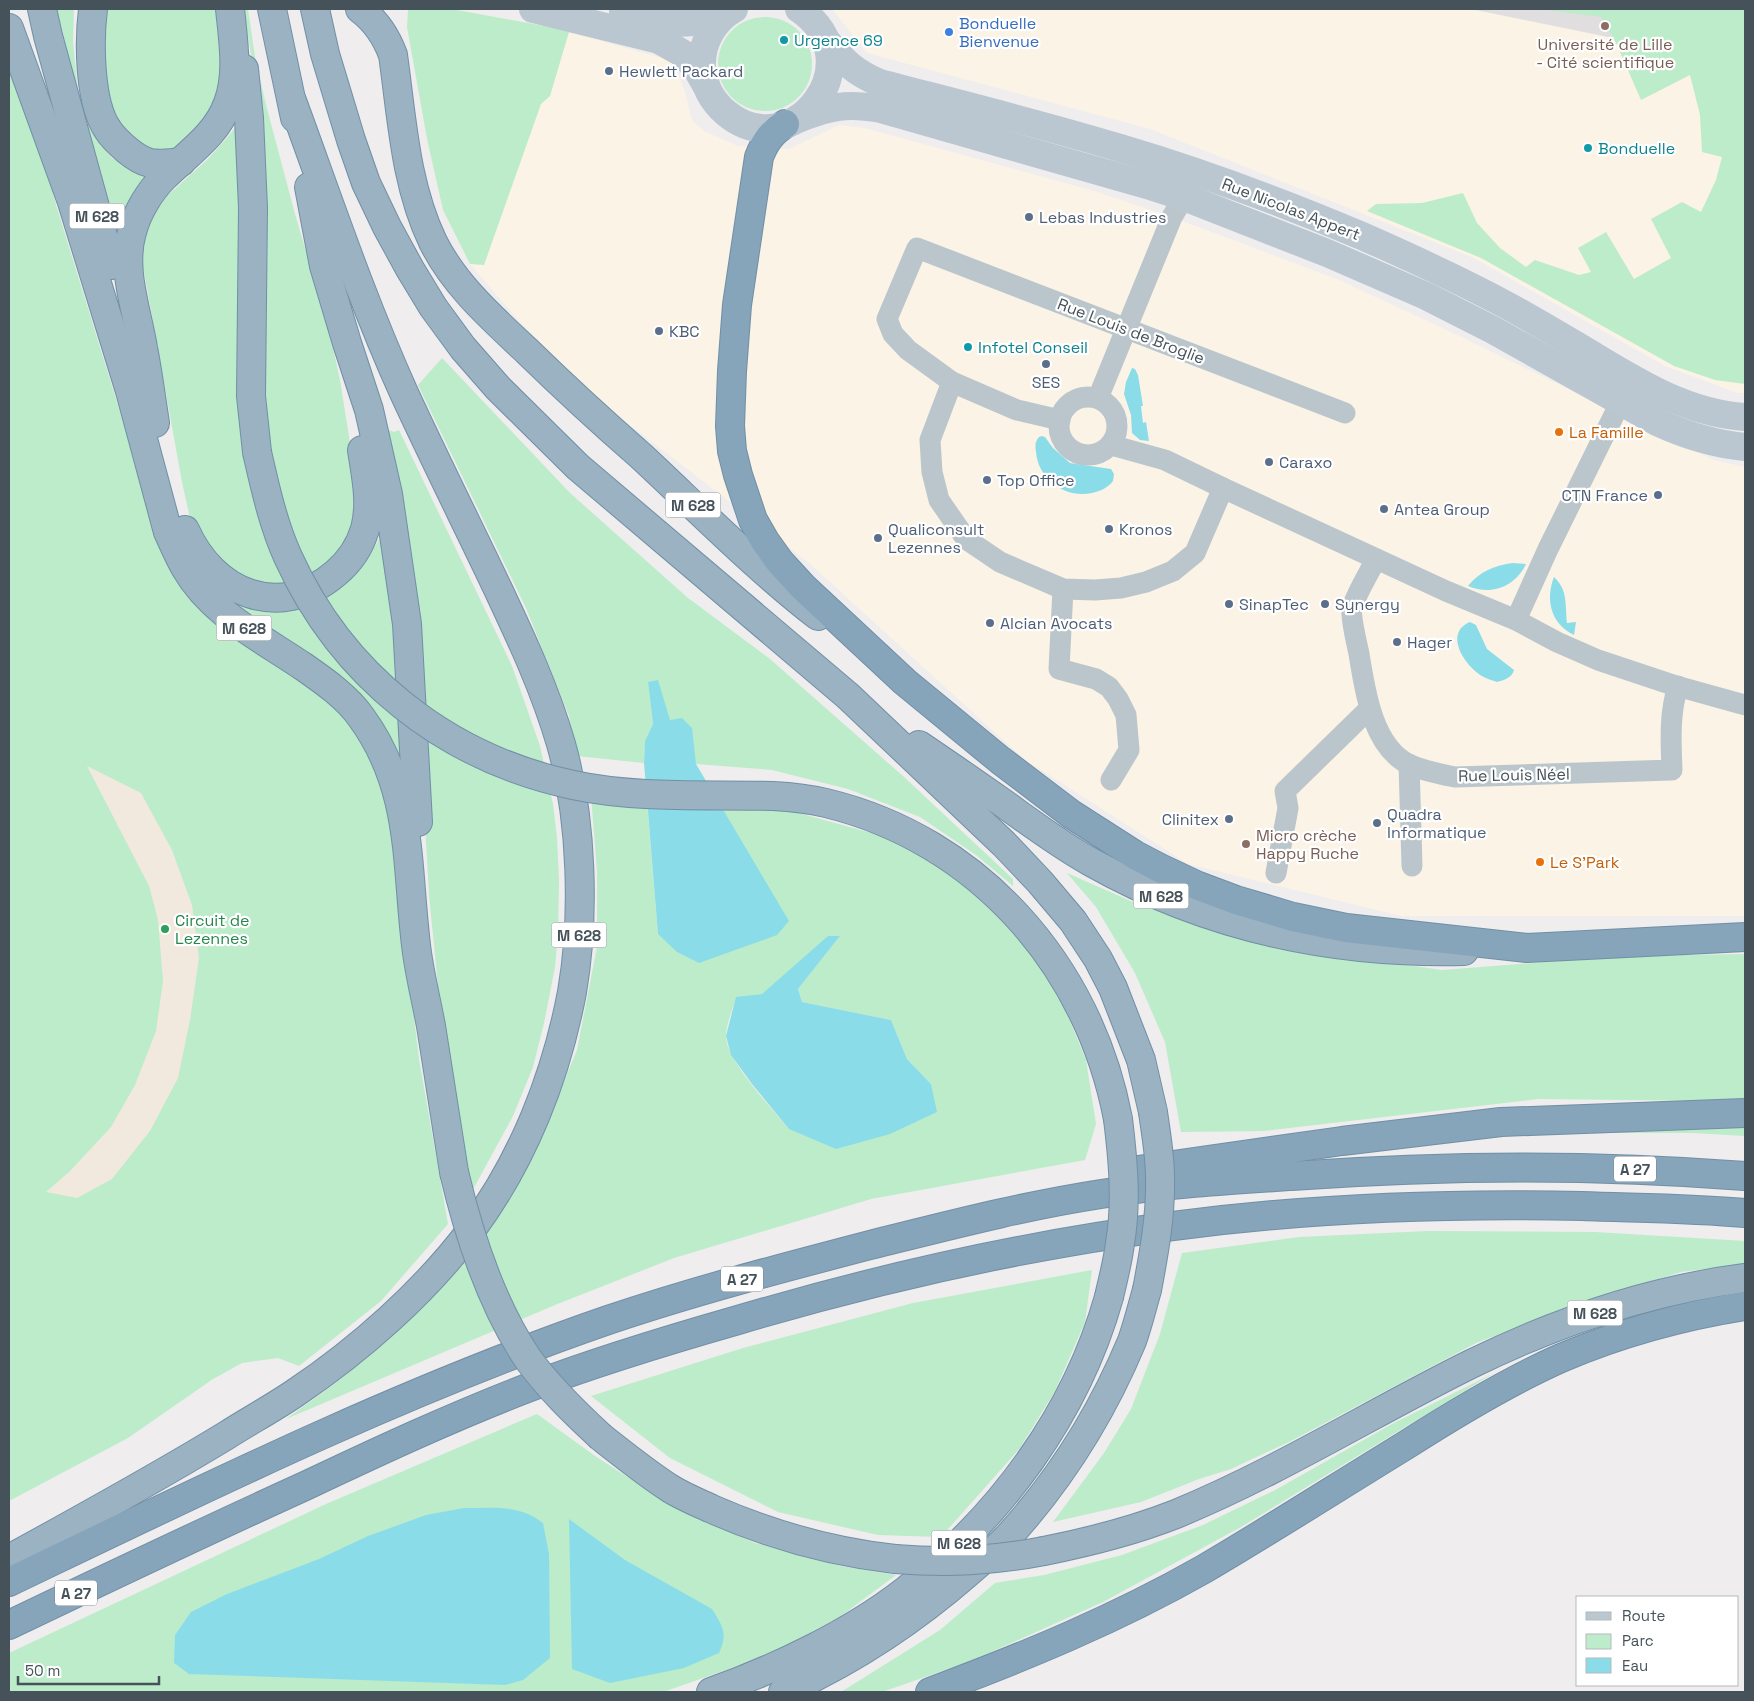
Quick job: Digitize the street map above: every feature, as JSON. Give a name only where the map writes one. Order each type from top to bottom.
[{"type":"highway","name":"M 628","points":[[24,9],[52,109],[72,202]]},
{"type":"highway","name":"M 628","points":[[42,9],[78,147],[182,523],[199,557],[210,570],[223,581],[239,590],[272,598],[305,592],[326,581],[342,568],[356,551],[364,531],[368,510],[367,485],[346,342]]},
{"type":"highway","points":[[93,9],[91,39],[95,98],[100,116],[108,130],[117,142],[132,154],[150,163],[181,162]]},
{"type":"highway","name":"M 628","points":[[155,423],[130,276],[129,252],[131,234],[142,207],[163,178],[211,132],[229,102],[234,60],[230,9]]},
{"type":"highway","name":"M 628","points":[[234,9],[244,66],[249,127],[253,208],[250,367],[257,452],[271,510],[287,555],[321,618],[357,663],[407,708],[435,729],[459,744],[515,769],[574,785],[644,794],[773,796],[825,803],[877,819],[934,847],[967,870],[991,890],[1039,940],[1074,994],[1103,1059],[1113,1090],[1122,1156],[1124,1211],[1120,1243],[1109,1297],[1082,1372],[1066,1404],[1029,1463],[981,1522],[904,1591],[865,1618],[820,1643],[774,1666],[711,1692]]},
{"type":"highway","name":"M 628","points":[[272,9],[292,100],[324,266],[346,342],[369,410],[381,458],[395,537],[406,624],[430,1025]]},
{"type":"highway","name":"M 628","points":[[315,9],[325,54],[366,183],[410,269],[433,307],[463,348],[498,388],[578,466],[848,696],[1004,844],[1073,921],[1098,959],[1113,988],[1141,1060],[1153,1112],[1159,1150],[1160,1194],[1157,1236],[1147,1290],[1132,1339],[1111,1388],[1084,1438],[1052,1483],[1006,1539],[958,1581],[906,1622],[862,1651],[783,1692]]},
{"type":"highway","name":"M 628","points":[[360,9],[378,25],[390,48],[394,62],[409,166],[417,199],[434,243],[459,281],[472,298],[505,331],[754,563],[814,613],[1072,814],[1135,855],[1196,885],[1236,900],[1292,917],[1346,928],[1527,948]]},
{"type":"highway","name":"M 628","points":[[9,28],[72,202],[130,391],[168,532],[186,571],[218,608],[321,678],[341,695],[359,714],[376,737],[396,784],[403,816],[416,946],[454,1172],[474,1243],[508,1326],[529,1359],[574,1412],[601,1437],[643,1470],[673,1490],[735,1519],[768,1531],[830,1549],[860,1555],[932,1562],[970,1562],[1008,1558],[1095,1541],[1175,1514],[1232,1489],[1472,1364],[1514,1344],[1570,1322],[1622,1304],[1660,1294],[1745,1278]]},
{"type":"highway","name":"M 628","points":[[9,1559],[189,1458],[294,1394],[339,1362],[406,1302],[471,1230],[506,1176],[529,1129],[548,1083],[569,1004],[579,933],[580,875],[575,819],[562,747],[547,702],[520,635],[403,389],[375,325],[292,100]]},
{"type":"highway","points":[[791,121],[768,138],[760,158],[740,280],[734,336],[730,426],[732,451],[753,520],[780,562],[803,587],[905,682]]},
{"type":"highway","name":"M 628","points":[[848,696],[1042,831],[1089,861],[1129,882],[1181,905],[1265,930],[1311,941],[1364,948],[1445,951],[1745,937]]},
{"type":"highway","points":[[669,1300],[703,1282],[740,1267],[846,1233],[948,1208],[1068,1182],[1146,1169],[1451,1126],[1567,1118],[1745,1113]]},
{"type":"highway","name":"A 27","points":[[9,1582],[251,1467],[383,1408],[536,1346],[669,1300],[755,1275],[997,1214],[1057,1201],[1152,1187],[1408,1168],[1524,1166],[1620,1168],[1745,1176]]},
{"type":"highway","name":"A 27","points":[[9,1625],[143,1560],[376,1452],[528,1388],[677,1337],[784,1306],[929,1269],[1020,1251],[1155,1229],[1234,1219],[1324,1211],[1398,1207],[1527,1205],[1745,1213]]},
{"type":"highway","points":[[930,1692],[1012,1661],[1077,1633],[1161,1591],[1268,1530],[1465,1408],[1561,1358],[1606,1340],[1659,1324],[1745,1306]]},
{"type":"main road","points":[[533,9],[659,40],[682,53],[698,71],[708,88]]},
{"type":"main road","points":[[612,9],[664,22],[694,22],[732,10]]},
{"type":"main road","name":"Rue Nicolas Appert","points":[[799,9],[812,19],[825,39],[845,62],[855,71],[880,83],[1109,144],[1250,192],[1360,236],[1455,279],[1501,302],[1647,387],[1699,408],[1725,415],[1745,417]]},
{"type":"main road","points":[[708,88],[702,65],[706,41],[719,21],[732,10]]},
{"type":"main road","points":[[791,121],[814,105],[825,87],[830,67],[829,52],[825,39]]},
{"type":"main road","name":"Rue Nicolas Appert","points":[[708,88],[724,112],[743,122],[763,127],[791,121],[835,106],[858,106],[881,110],[1096,170],[1184,197],[1327,253],[1426,296],[1524,347],[1620,403],[1679,432],[1703,440],[1745,447]]},
{"type":"main road","name":"Rue Nicolas Appert","points":[[1657,422],[1691,432],[1745,436]]},
{"type":"street","points":[[1098,398],[1172,217],[1184,197]]},
{"type":"street","name":"Rue Louis de Broglie","points":[[952,382],[908,350],[893,334],[887,319],[917,248],[1345,412]]},
{"type":"street","points":[[1060,420],[1018,410],[952,382],[930,440],[932,472],[939,500],[966,539],[1000,562],[1063,589],[1095,590],[1121,588],[1146,582],[1173,571],[1195,553],[1223,488]]},
{"type":"street","points":[[1089,396],[1098,398],[1107,402],[1117,418],[1118,428],[1116,437],[1111,445],[1103,451],[1084,455],[1075,452],[1067,446],[1059,429],[1063,410],[1079,398],[1089,396]]},
{"type":"street","points":[[1516,620],[1548,549],[1620,403]]},
{"type":"street","points":[[1111,445],[1165,460],[1446,591],[1516,620],[1557,642],[1598,660],[1745,705]]},
{"type":"street","name":"Rue Louis Néel","points":[[1376,559],[1352,609],[1369,708],[1386,742],[1409,764],[1434,773],[1455,777],[1672,770],[1671,727],[1673,702],[1678,686]]},
{"type":"street","points":[[1063,589],[1059,669],[1096,679],[1109,687],[1126,715],[1128,750],[1110,780]]},
{"type":"street","points":[[1276,873],[1288,808],[1286,791],[1369,708]]},
{"type":"street","points":[[1409,764],[1412,866]]},
{"type":"shaded area","points":[[408,9],[452,9],[550,27],[673,61],[684,89],[692,120],[704,131],[738,146],[789,149],[839,125],[865,128],[1094,191],[1172,217],[1339,280],[1451,332],[1714,460],[1745,467],[1745,916],[1401,916],[1188,864],[1024,759],[809,563],[595,398],[520,322],[470,264],[443,210],[427,139],[407,27]]},
{"type":"shaded area","points":[[832,9],[1471,9],[1633,42],[1745,9],[1745,393],[1738,393],[1665,366],[1474,258],[1150,129],[867,53]]},
{"type":"shaded area","name":"Université de Lille ‐ Cité scientifique","points":[[1471,9],[1681,9],[1633,42]]},
{"type":"green space","points":[[50,9],[74,9],[73,42],[80,110],[95,137],[112,158],[133,168],[153,172],[116,252]]},
{"type":"green space","points":[[103,9],[220,9],[223,41],[220,87],[206,122],[181,147],[170,151],[156,151],[144,148],[130,139],[108,106],[100,48]]},
{"type":"green space","points":[[244,9],[248,9],[255,57],[266,105],[330,334],[340,380],[356,481],[355,512],[351,534],[341,553],[301,584],[262,586],[213,561],[190,518],[142,261],[144,233],[157,205],[209,158],[237,124],[263,376],[259,107]]},
{"type":"green space","points":[[408,9],[452,9],[569,32],[550,96],[541,104],[484,265],[470,264],[443,210],[427,139],[407,27]]},
{"type":"green space","points":[[1539,9],[1745,9],[1745,384],[1715,380],[1674,366],[1481,258],[1367,211],[1376,204],[1422,203],[1463,193],[1477,223],[1500,248],[1526,267],[1535,260],[1579,275],[1591,272],[1578,248],[1606,232],[1634,279],[1671,258],[1651,219],[1682,202],[1701,212],[1716,180],[1722,157],[1702,152],[1700,115],[1690,75],[1641,100],[1617,45],[1601,17]]},
{"type":"green space","points":[[765,17],[783,20],[798,31],[809,46],[812,64],[809,82],[798,97],[783,108],[765,111],[747,108],[732,97],[721,82],[718,64],[721,46],[732,31],[747,20]]},
{"type":"green space","points":[[9,53],[30,110],[57,208],[157,532],[302,679],[332,704],[352,727],[370,759],[383,789],[393,845],[419,1059],[448,1224],[381,1301],[299,1366],[278,1358],[242,1363],[213,1379],[128,1438],[9,1501]]},
{"type":"green space","points":[[442,358],[570,493],[688,598],[770,659],[904,777],[1013,879],[1013,886],[976,855],[920,817],[848,789],[772,770],[696,764],[648,682],[653,724],[645,741],[644,763],[577,756],[569,716],[526,608],[418,385]]},
{"type":"green space","points":[[388,430],[394,432],[399,430],[512,666],[540,746],[553,804],[557,838],[559,881],[558,932],[555,967],[544,1023],[533,1067],[513,1116],[471,1193],[440,1006],[429,895],[420,734],[385,432]]},
{"type":"green space","points":[[382,528],[390,578],[406,771],[390,747],[234,610],[229,596],[311,602],[333,592],[351,579],[367,560],[378,541]]},
{"type":"green space","points":[[591,795],[647,802],[658,934],[721,807],[780,808],[890,838],[977,888],[1052,978],[1086,1060],[1096,1124],[1085,1160],[871,1199],[674,1258],[555,1305],[286,1419],[379,1348],[433,1295],[476,1248],[530,1163],[577,1050],[597,947],[597,872]],"holes":[[[840,936],[798,989],[802,1002],[891,1020],[907,1059],[931,1084],[789,1129],[741,1071],[728,1046],[726,1032],[736,998],[762,994]]]},
{"type":"green space","points":[[1067,873],[1142,906],[1279,947],[1442,970],[1623,956],[1745,954],[1745,1100],[1539,1099],[1264,1131],[1181,1132],[1165,1042],[1135,973],[1096,907]]},
{"type":"green space","points":[[1745,1125],[1745,1136],[1693,1133],[1484,1133]]},
{"type":"green space","points":[[1428,1231],[1595,1232],[1745,1241],[1745,1264],[1681,1272],[1589,1300],[1476,1343],[1291,1441],[1231,1469],[1199,1479],[1141,1502],[1053,1522],[1104,1453],[1131,1409],[1160,1334],[1182,1253],[1299,1237]]},
{"type":"green space","points":[[1092,1270],[1085,1322],[1055,1391],[1020,1448],[941,1537],[878,1535],[778,1512],[670,1458],[591,1396],[743,1348],[913,1303]]},
{"type":"green space","points":[[1494,1373],[1241,1527],[1103,1602],[971,1661],[882,1692],[841,1692],[940,1630],[995,1583],[1044,1575],[1122,1555],[1203,1525],[1277,1489],[1392,1424]]},
{"type":"green space","points":[[537,1414],[595,1456],[677,1509],[755,1543],[841,1566],[896,1575],[841,1616],[769,1655],[663,1692],[9,1692],[9,1653],[326,1504]]},
{"type":"sand","points":[[87,766],[141,793],[172,850],[192,905],[199,958],[190,1020],[178,1078],[150,1131],[112,1179],[77,1198],[46,1192],[70,1171],[111,1127],[135,1085],[156,1031],[163,981],[158,920],[149,886]]},
{"type":"water","points":[[1132,368],[1135,369],[1138,375],[1143,406],[1141,406],[1143,423],[1146,422],[1149,441],[1140,440],[1132,433],[1131,415],[1124,394],[1126,382]]},
{"type":"water","points":[[1042,436],[1070,463],[1111,469],[1114,474],[1113,481],[1109,486],[1101,490],[1082,494],[1063,490],[1055,485],[1047,478],[1038,462],[1036,444],[1039,437]]},
{"type":"water","points":[[1526,564],[1516,579],[1509,584],[1485,590],[1468,586],[1488,570],[1500,565]]},
{"type":"water","points":[[1554,577],[1564,592],[1567,623],[1576,622],[1574,635],[1560,625],[1552,610],[1550,594]]},
{"type":"water","points":[[1470,622],[1476,625],[1487,649],[1514,670],[1510,677],[1497,682],[1482,676],[1469,665],[1457,641],[1462,627]]},
{"type":"water","points":[[658,680],[670,720],[682,718],[692,728],[696,764],[789,921],[777,935],[699,963],[677,952],[658,934],[644,763],[645,741],[653,724],[648,682]]},
{"type":"water","points":[[828,936],[840,936],[798,989],[802,1002],[891,1020],[907,1059],[931,1084],[937,1112],[890,1134],[836,1149],[789,1129],[731,1055],[726,1036],[736,997],[762,994]]},
{"type":"water","points":[[464,1508],[505,1508],[525,1513],[543,1523],[549,1554],[550,1658],[523,1680],[505,1685],[189,1674],[174,1663],[175,1635],[191,1612],[227,1594],[319,1559],[368,1536],[426,1515]]},
{"type":"water","points":[[569,1519],[625,1560],[712,1609],[724,1635],[719,1653],[684,1668],[610,1683],[572,1669]]},
{"type":"place","name":"Université de Lille ‐ Cité scientifique","points":[[1605,26]]},
{"type":"place","name":"Bonduelle Bienvenue","points":[[949,32]]},
{"type":"place","name":"Urgence 69","points":[[784,40]]},
{"type":"place","name":"Hewlett Packard","points":[[609,71]]},
{"type":"place","name":"Bonduelle","points":[[1588,148]]},
{"type":"place","name":"Lebas Industries","points":[[1029,217]]},
{"type":"place","name":"KBC","points":[[659,331]]},
{"type":"place","name":"Infotel Conseil","points":[[968,347]]},
{"type":"place","name":"SES","points":[[1046,364]]},
{"type":"place","name":"La Famille","points":[[1559,432]]},
{"type":"place","name":"Caraxo","points":[[1269,462]]},
{"type":"place","name":"Top Office","points":[[987,480]]},
{"type":"place","name":"CTN France","points":[[1658,495]]},
{"type":"place","name":"Antea Group","points":[[1384,509]]},
{"type":"place","name":"Kronos","points":[[1109,529]]},
{"type":"place","name":"Qualiconsult Lezennes","points":[[878,538]]},
{"type":"place","name":"SinapTec","points":[[1229,604]]},
{"type":"place","name":"Synergy","points":[[1325,604]]},
{"type":"place","name":"Alcian Avocats","points":[[990,623]]},
{"type":"place","name":"Hager","points":[[1397,642]]},
{"type":"place","name":"Clinitex","points":[[1229,819]]},
{"type":"place","name":"Quadra Informatique","points":[[1377,823]]},
{"type":"place","name":"Micro crèche Happy Ruche","points":[[1246,844]]},
{"type":"place","name":"Le S'Park","points":[[1540,862]]},
{"type":"place","name":"Circuit de Lezennes","points":[[165,929]]}]
